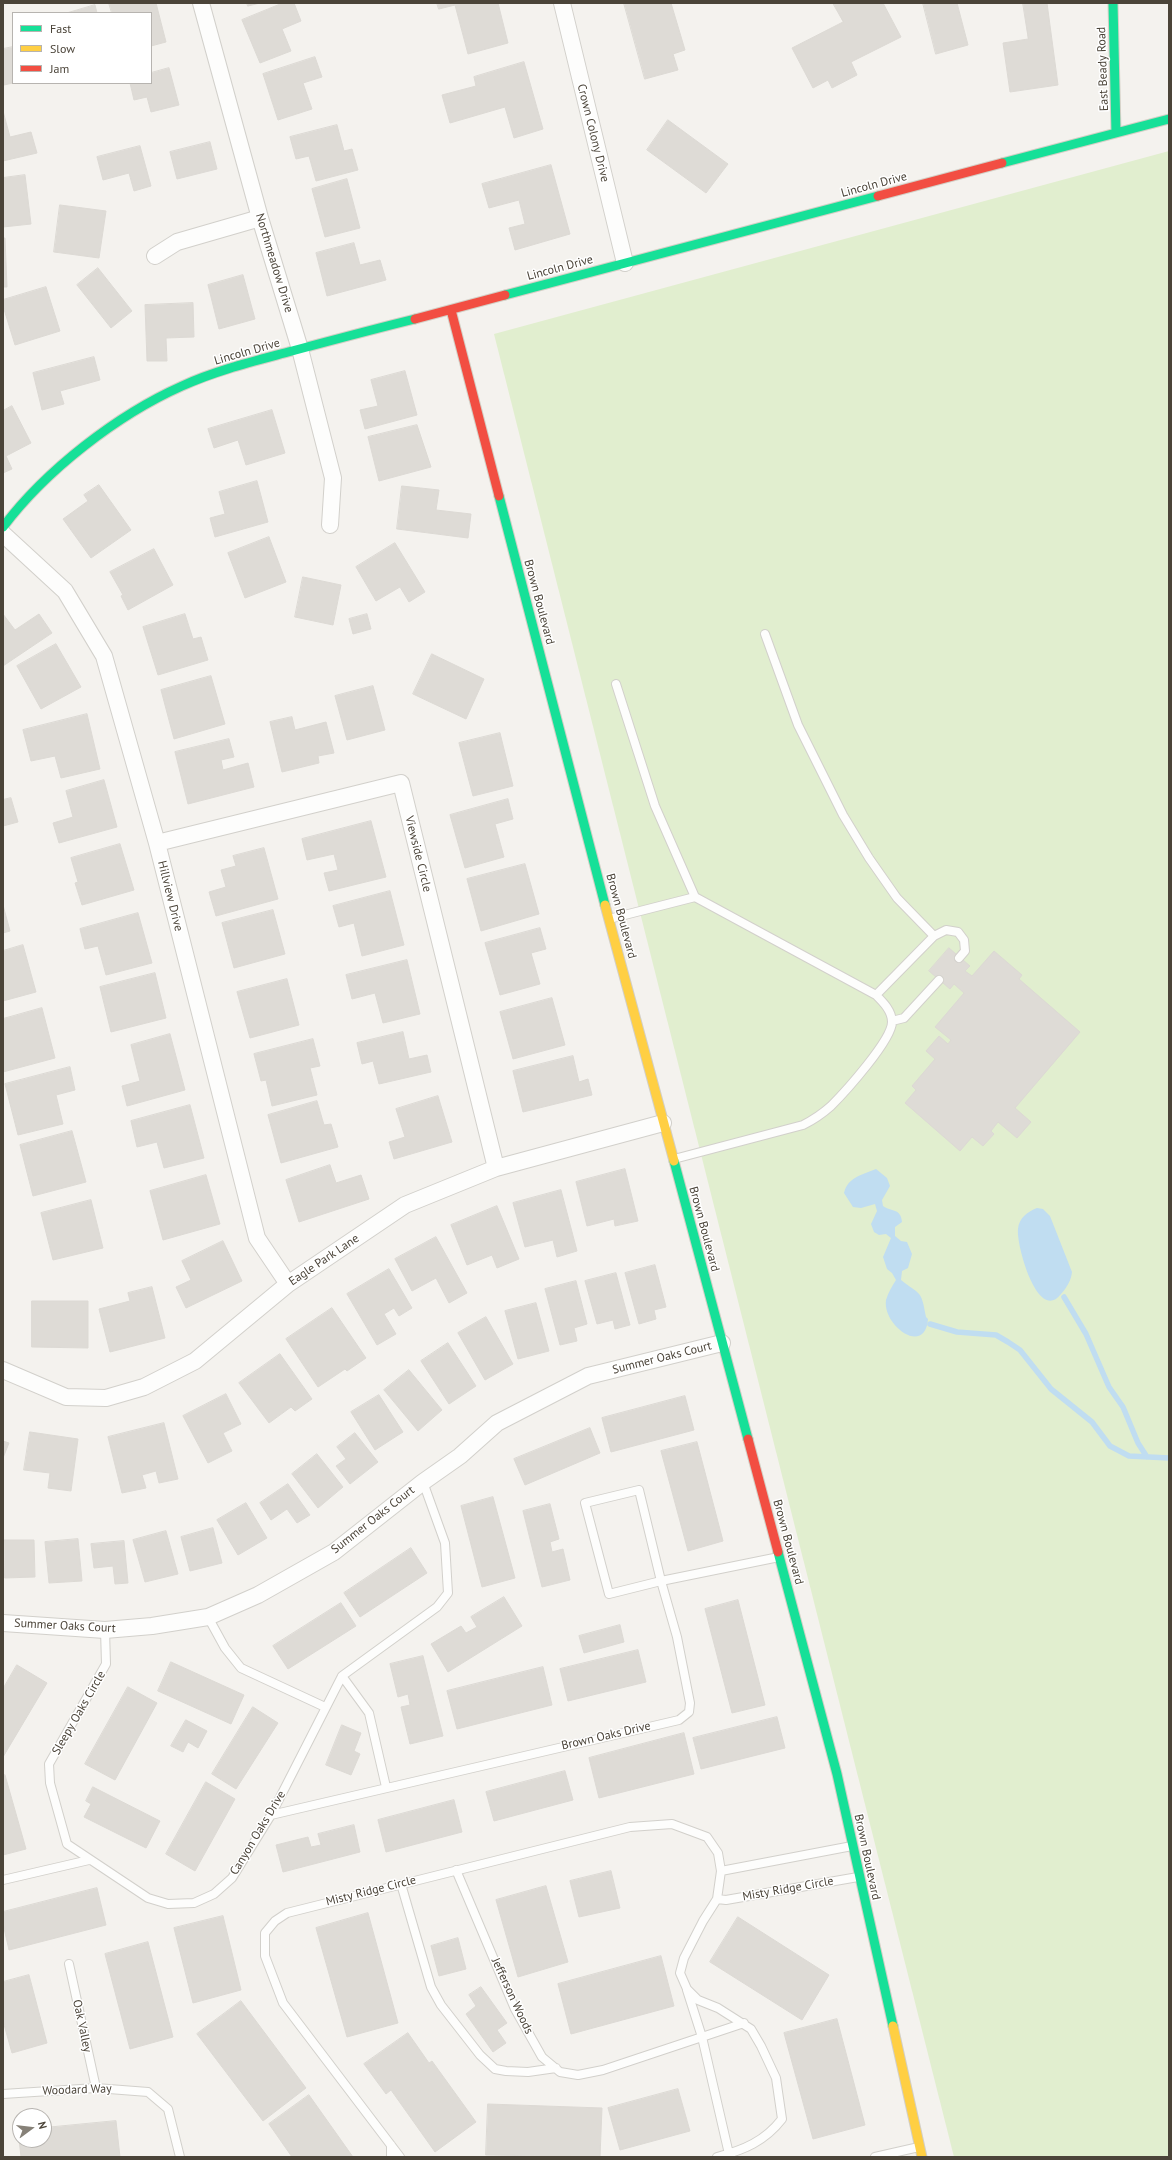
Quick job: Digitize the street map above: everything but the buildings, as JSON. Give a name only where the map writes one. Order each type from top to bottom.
[{"type":"street","name":"Northmeadow Drive","points":[[201,3],[260,218],[300,350],[333,478],[330,525]]},
{"type":"street","name":"Crown Colony Drive","points":[[562,3],[625,263]]},
{"type":"street","name":"East Beady Road","points":[[1113,3],[1116,134]]},
{"type":"street","name":"Lincoln Drive","points":[[3,527],[18,508],[64,462],[124,418],[182,386],[240,364],[300,350],[1169,119]]},
{"type":"street","points":[[156,256],[177,242],[260,218]]},
{"type":"street","name":"Brown Boulevard","points":[[451,310],[609,919],[837,1774],[922,2157]]},
{"type":"street","name":"Hillview Drive","points":[[3,534],[65,592],[104,656],[157,843],[257,1238],[288,1284]]},
{"type":"street","name":"Viewside Circle","points":[[157,843],[401,783],[496,1168]]},
{"type":"street","name":"Eagle Park Lane","points":[[3,1370],[66,1397],[106,1398],[144,1387],[195,1361],[288,1284],[405,1205],[496,1168],[664,1123]]},
{"type":"street","name":"Summer Oaks Court","points":[[3,1623],[106,1630],[152,1626],[208,1617],[258,1595],[334,1552],[423,1482],[460,1456],[497,1423],[588,1376],[722,1343]]},
{"type":"lane","points":[[765,634],[798,725],[843,815],[869,858],[897,898],[934,936]]},
{"type":"lane","points":[[616,684],[655,806],[695,897],[876,995],[886,1006],[892,1021],[888,1036],[878,1050],[831,1106],[818,1117],[803,1126],[674,1159]]},
{"type":"lane","points":[[609,919],[695,897]]},
{"type":"lane","points":[[876,995],[934,936],[946,930],[958,932],[964,940],[965,951],[959,958]]},
{"type":"lane","points":[[892,1021],[904,1018],[939,980]]},
{"type":"lane","name":"Canyon Oaks Drive","points":[[89,1860],[148,1898],[168,1904],[194,1903],[214,1894],[232,1878],[271,1815],[342,1676],[437,1607],[448,1593],[445,1544],[423,1482]]},
{"type":"lane","points":[[661,1581],[639,1490],[585,1503],[608,1594],[661,1581],[779,1557]]},
{"type":"lane","name":"Brown Oaks Drive","points":[[271,1815],[679,1720],[689,1712],[690,1703],[677,1637],[661,1581]]},
{"type":"lane","points":[[208,1617],[225,1648],[241,1668],[325,1707]]},
{"type":"lane","name":"Sleepy Oaks Circle","points":[[89,1860],[67,1844],[50,1782],[49,1764],[106,1664],[106,1630]]},
{"type":"lane","points":[[342,1676],[357,1694],[369,1713],[386,1787]]},
{"type":"lane","name":"Misty Ridge Circle","points":[[400,2157],[283,2003],[265,1956],[266,1932],[275,1921],[287,1913],[630,1827],[672,1824],[707,1837],[718,1853],[721,1871],[717,1899],[703,1921],[684,1958],[680,1973],[687,1989],[702,2037],[729,2154]]},
{"type":"lane","points":[[721,1871],[852,1846]]},
{"type":"lane","points":[[3,1880],[89,1860]]},
{"type":"lane","name":"Jefferson Woods","points":[[456,1870],[515,2009],[542,2057],[560,2072],[578,2075],[603,2070],[744,2023]]},
{"type":"lane","name":"Misty Ridge Circle","points":[[717,1899],[726,1900],[859,1876]]},
{"type":"lane","points":[[401,1884],[431,1987],[441,2005],[480,2054],[495,2069],[528,2072],[556,2068]]},
{"type":"lane","name":"Oak Valley","points":[[69,1964],[96,2088]]},
{"type":"lane","points":[[687,1989],[698,2000],[744,2023],[751,2029],[776,2078],[782,2119],[772,2133],[740,2151],[717,2157]]},
{"type":"lane","name":"Woodard Way","points":[[3,2094],[96,2088],[148,2092],[168,2109],[180,2157]]},
{"type":"lane","points":[[391,2145],[391,2157]]},
{"type":"lane","points":[[876,2157],[920,2146]]},
{"type":"green space","points":[[1169,151],[1169,2157],[954,2157],[494,334]]},
{"type":"water","points":[[876,1169],[887,1178],[890,1186],[882,1200],[883,1206],[900,1214],[902,1222],[895,1227],[895,1236],[901,1241],[907,1242],[912,1254],[908,1268],[902,1271],[901,1280],[919,1294],[923,1302],[926,1317],[928,1319],[925,1330],[920,1336],[912,1336],[904,1333],[890,1319],[886,1300],[896,1280],[892,1273],[887,1269],[883,1257],[891,1238],[886,1234],[879,1235],[874,1232],[871,1224],[877,1211],[875,1204],[861,1208],[853,1207],[844,1193],[849,1183],[856,1177]]},
{"type":"water","points":[[1037,1208],[1043,1209],[1050,1216],[1072,1272],[1067,1286],[1061,1294],[1052,1300],[1044,1299],[1030,1279],[1018,1238],[1020,1222],[1030,1211]]},
{"type":"waterway","points":[[1064,1297],[1086,1334],[1109,1387],[1123,1407],[1138,1443],[1147,1457]]},
{"type":"waterway","points":[[930,1324],[957,1332],[996,1335],[1020,1350],[1051,1389],[1092,1422],[1110,1446],[1129,1456],[1169,1458]]},
{"type":"traffic: fast","points":[[1113,3],[1116,133]]},
{"type":"traffic: fast","points":[[1002,163],[1169,119]]},
{"type":"traffic: fast","points":[[505,295],[878,196]]},
{"type":"traffic: fast","points":[[3,527],[20,506],[61,465],[108,428],[157,398],[195,380],[236,366],[415,319]]},
{"type":"traffic: fast","points":[[499,496],[605,905]]},
{"type":"traffic: fast","points":[[674,1161],[748,1439]]},
{"type":"traffic: fast","points":[[778,1552],[837,1774],[893,2026]]},
{"type":"traffic: slow","points":[[605,905],[674,1161]]},
{"type":"traffic: slow","points":[[893,2026],[922,2157]]},
{"type":"traffic: jam","points":[[878,196],[1002,163]]},
{"type":"traffic: jam","points":[[415,319],[505,295]]},
{"type":"traffic: jam","points":[[451,310],[499,496]]},
{"type":"traffic: jam","points":[[748,1439],[778,1552]]}]
